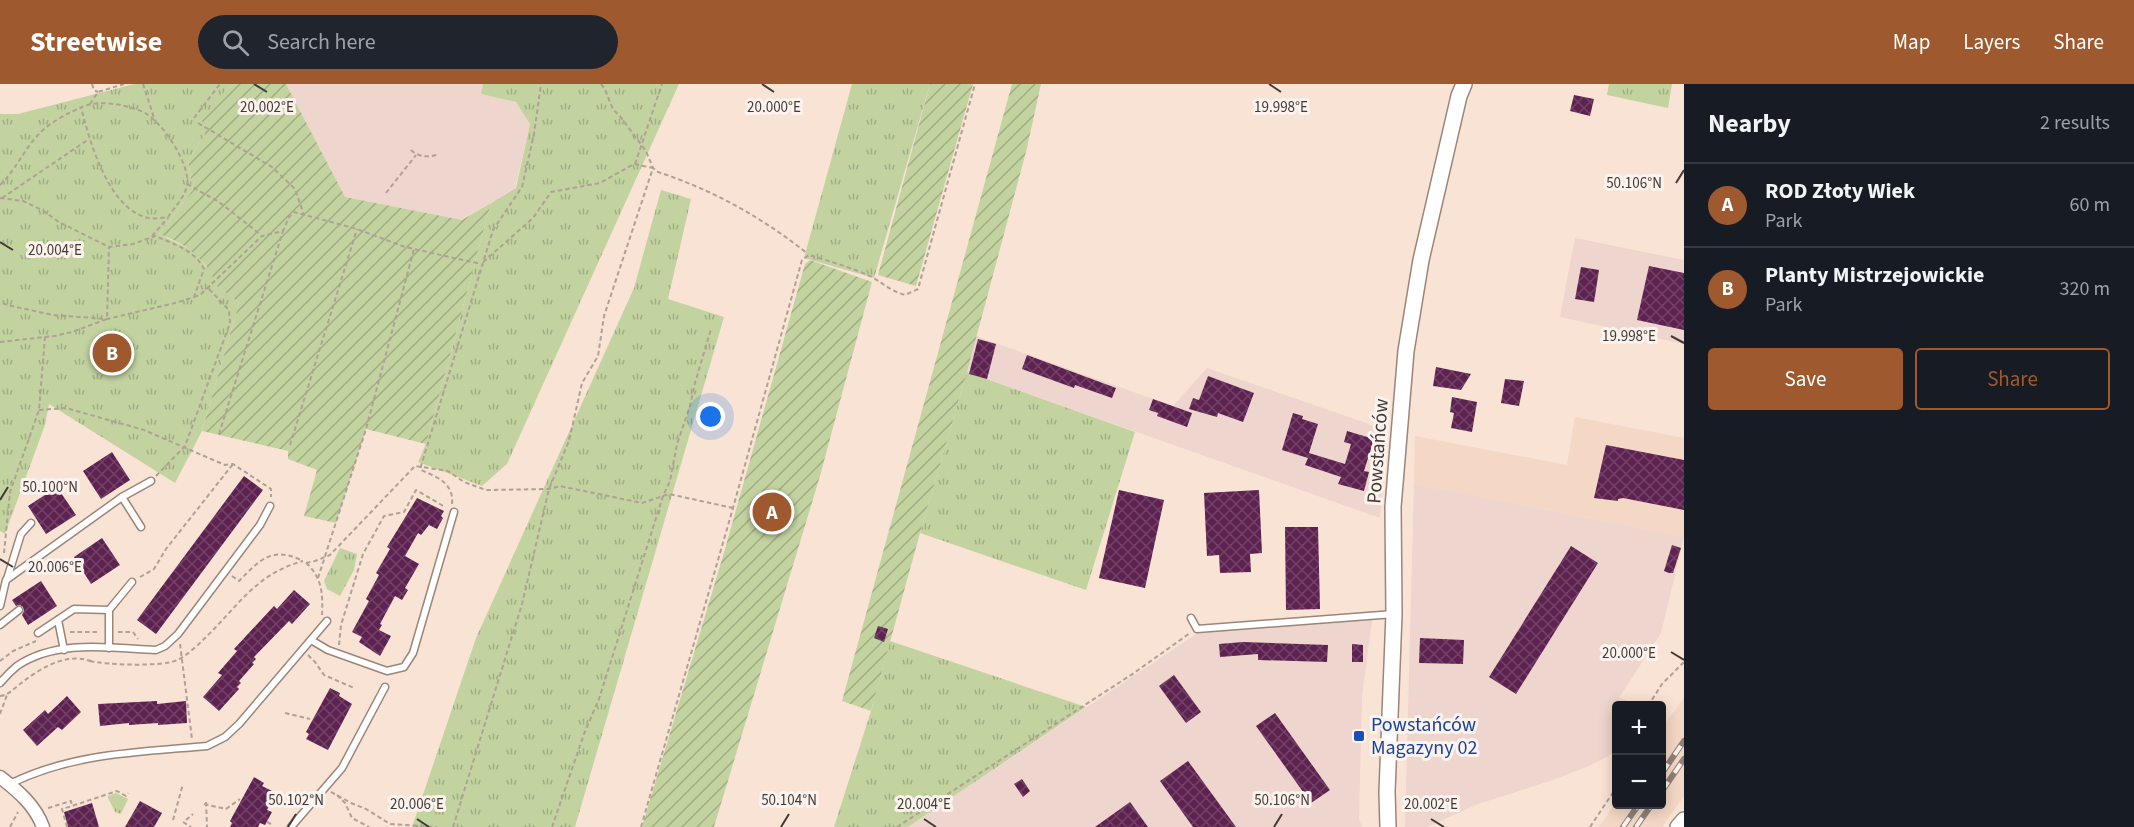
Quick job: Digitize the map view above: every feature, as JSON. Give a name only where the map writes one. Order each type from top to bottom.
[{"type":"street","name":"Powstańców","points":[[1388,827],[1387,792],[1394,614],[1393,507],[1406,351],[1421,260],[1459,96],[1464,84]]},
{"type":"street","points":[[5,781],[31,805],[43,827]]},
{"type":"street","points":[[1678,827],[1684,820]]},
{"type":"lane","points":[[6,580],[122,497],[151,481]]},
{"type":"lane","points":[[122,497],[141,527]]},
{"type":"lane","points":[[0,683],[16,667],[42,654],[77,648],[156,650],[172,641],[260,525],[270,506]]},
{"type":"lane","points":[[311,640],[339,654],[387,671],[397,669],[409,662],[451,510]]},
{"type":"lane","points":[[0,606],[21,534],[31,523]]},
{"type":"lane","points":[[109,648],[109,610],[132,582]]},
{"type":"lane","points":[[38,633],[74,609],[109,610]]},
{"type":"lane","points":[[0,624],[19,610]]},
{"type":"lane","points":[[1191,618],[1197,629],[1263,626],[1394,614]]},
{"type":"lane","points":[[58,620],[64,650]]},
{"type":"lane","points":[[5,781],[84,759],[207,746],[216,742],[239,724],[327,621]]},
{"type":"lane","points":[[291,827],[342,768],[386,687]]},
{"type":"path","points":[[92,84],[94,90],[98,92]]},
{"type":"path","points":[[90,104],[98,92],[124,84]]},
{"type":"path","points":[[143,84],[155,121]]},
{"type":"path","points":[[194,118],[220,84]]},
{"type":"path","points":[[339,654],[341,625],[363,555],[384,516],[404,512],[416,490],[451,510],[453,498],[450,488],[443,480],[421,470],[421,466],[493,230],[522,187],[534,134],[541,84]]},
{"type":"path","points":[[453,827],[522,604],[549,489],[569,441],[582,383],[598,356],[604,316],[653,168],[646,152],[614,111],[607,90],[601,84]]},
{"type":"path","points":[[481,264],[533,218],[551,192],[600,183],[634,164],[662,84]]},
{"type":"path","points":[[634,164],[653,168],[725,199],[782,234],[809,255],[872,278],[890,291],[905,296],[918,289],[975,84]]},
{"type":"path","points":[[0,185],[18,165],[38,134],[81,107],[90,104],[134,109],[146,114],[167,134],[184,162],[187,184],[180,201],[150,238]]},
{"type":"path","points":[[81,107],[98,163],[113,191],[130,209],[147,218],[168,217]]},
{"type":"path","points":[[198,123],[272,167],[295,189],[304,214]]},
{"type":"path","points":[[1,198],[89,139]]},
{"type":"path","points":[[411,150],[416,155],[432,157],[439,154]]},
{"type":"path","points":[[386,193],[416,155]]},
{"type":"path","points":[[187,184],[219,202],[262,236]]},
{"type":"path","points":[[1,198],[23,201],[109,247],[133,244],[155,236],[174,244],[201,262],[204,269],[194,297]]},
{"type":"path","points":[[219,434],[283,231],[294,212],[357,229],[414,249],[481,264]]},
{"type":"path","points":[[290,445],[357,229]]},
{"type":"path","points":[[0,342],[72,332],[107,319],[200,295],[262,236],[283,231]]},
{"type":"path","points":[[107,319],[109,247]]},
{"type":"path","points":[[318,578],[366,429],[414,249]]},
{"type":"path","points":[[641,827],[802,260],[809,255]]},
{"type":"path","points":[[151,481],[185,446],[230,323],[229,310],[208,288]]},
{"type":"path","points":[[0,303],[53,315],[107,319]]},
{"type":"path","points":[[552,827],[584,734],[599,699],[663,496],[670,481],[677,444],[711,329]]},
{"type":"path","points":[[4,556],[9,492],[39,410],[45,337]]},
{"type":"path","points":[[39,410],[66,408],[144,430],[225,465],[233,464],[271,489],[270,506]]},
{"type":"path","points":[[132,582],[154,569],[166,549],[233,464]]},
{"type":"path","points":[[323,565],[416,466],[448,471],[458,479],[486,490],[549,489],[560,486],[642,503],[669,494],[733,508]]},
{"type":"path","points":[[241,579],[258,562],[273,555],[282,554],[304,562],[318,578],[323,597],[322,616],[327,621]]},
{"type":"path","points":[[0,714],[7,695],[48,665],[82,658],[90,661],[160,664],[182,658],[218,626],[257,584],[281,568],[315,561],[330,555]]},
{"type":"path","points":[[897,827],[1134,673],[1197,629]]},
{"type":"path","points":[[180,646],[192,739]]},
{"type":"path","points":[[308,655],[324,675],[354,688]]},
{"type":"path","points":[[1651,701],[1662,684],[1684,662]]},
{"type":"path","points":[[319,668],[320,663]]},
{"type":"path","points":[[0,696],[7,695]]},
{"type":"path","points":[[285,713],[310,718]]},
{"type":"path","points":[[173,820],[183,784]]},
{"type":"path","points":[[325,788],[366,809],[390,825],[437,827]]},
{"type":"path","points":[[67,827],[62,809],[117,790],[126,796],[127,792]]},
{"type":"path","points":[[337,795],[352,818],[369,827]]},
{"type":"path","points":[[1590,827],[1612,795]]},
{"type":"path","points":[[207,827],[205,804],[226,809],[240,799]]},
{"type":"path","points":[[48,808],[71,801],[72,806]]},
{"type":"path","points":[[10,827],[18,812]]},
{"type":"path","points":[[191,827],[185,821],[193,814]]},
{"type":"path","points":[[267,822],[273,825]]},
{"type":"shaded area","points":[[286,84],[483,84],[481,94],[516,102],[530,124],[515,188],[462,220],[345,197]]},
{"type":"shaded area","points":[[1575,238],[1684,260],[1684,344],[1560,317]]},
{"type":"shaded area","points":[[976,336],[1173,406],[1207,368],[1386,430],[1380,518],[967,372]]},
{"type":"shaded area","points":[[1575,417],[1684,438],[1684,537],[1414,484],[1415,436],[1567,465]]},
{"type":"shaded area","points":[[1414,484],[1684,537],[1661,633],[1619,698],[1628,701],[1612,701],[1612,754],[1553,780],[1478,804],[1427,827],[1405,827]]},
{"type":"shaded area","points":[[1372,620],[1362,696],[1359,819],[1362,827],[908,827],[1205,628]]},
{"type":"shaded area","points":[[1684,698],[1684,796],[1662,827],[1599,827],[1612,808],[1666,809],[1666,722]]},
{"type":"green space","points":[[134,84],[235,84],[225,91],[205,135],[188,161],[193,190],[159,234],[193,251],[216,279],[214,283],[239,303],[202,431],[175,483],[49,404],[45,425],[5,534],[0,531],[0,114],[18,114]]},
{"type":"green space","points":[[235,84],[286,84],[345,197],[462,220],[491,203],[426,444],[366,429],[336,523],[304,516],[317,470],[288,459],[288,451],[202,431],[239,303],[213,283],[216,279],[206,272],[207,267],[196,255],[179,243],[159,234],[193,190],[188,161],[205,135],[202,120],[225,91]]},
{"type":"green space","points":[[483,84],[679,84],[507,464],[482,486],[418,462],[426,444],[491,203],[516,188],[530,124],[516,102],[481,94]]},
{"type":"green space","points":[[852,84],[930,84],[874,278],[804,258]]},
{"type":"green space","points":[[930,84],[973,84],[916,286],[878,275]]},
{"type":"green space","points":[[1012,84],[1041,84],[1027,148],[967,372],[871,711],[842,701]]},
{"type":"green space","points":[[1609,84],[1672,84],[1668,108],[1607,95]]},
{"type":"green space","points":[[661,190],[691,199],[668,299],[724,317],[575,827],[412,827],[476,638],[634,288]]},
{"type":"green space","points":[[810,260],[872,282],[820,476],[714,827],[642,827],[725,549],[805,264]]},
{"type":"green space","points":[[967,372],[1135,432],[1086,590],[920,533]]},
{"type":"green space","points":[[340,548],[357,554],[354,570],[340,596],[327,589],[324,581]]},
{"type":"green space","points":[[890,641],[1086,707],[908,827],[834,827],[871,711]]},
{"type":"green space","points":[[116,793],[128,799],[121,814],[115,812],[108,798]]},
{"type":"building","points":[[1574,95],[1594,99],[1590,116],[1570,111]]},
{"type":"building","points":[[1649,266],[1684,273],[1684,330],[1637,320]]},
{"type":"building","points":[[1581,267],[1599,270],[1594,302],[1575,299]]},
{"type":"building","points":[[978,339],[996,344],[987,379],[969,374]]},
{"type":"building","points":[[1027,355],[1116,388],[1112,398],[1075,385],[1074,388],[1022,369]]},
{"type":"building","points":[[1436,367],[1471,374],[1461,390],[1433,386]]},
{"type":"building","points":[[1208,376],[1254,393],[1243,422],[1218,413],[1217,417],[1189,409],[1193,398],[1199,400]]},
{"type":"building","points":[[1505,379],[1524,381],[1519,406],[1501,403]]},
{"type":"building","points":[[1452,397],[1477,402],[1472,432],[1451,428],[1454,413],[1450,412]]},
{"type":"building","points":[[1153,399],[1192,413],[1187,427],[1157,416],[1158,413],[1149,410]]},
{"type":"building","points":[[1293,413],[1303,416],[1302,419],[1318,424],[1309,453],[1345,464],[1351,444],[1344,442],[1347,431],[1374,439],[1364,471],[1369,472],[1364,491],[1338,484],[1341,477],[1305,465],[1308,458],[1282,450]]},
{"type":"building","points":[[1606,445],[1684,460],[1684,510],[1623,498],[1618,501],[1594,498]]},
{"type":"building","points":[[112,452],[130,480],[101,499],[83,471]]},
{"type":"building","points":[[244,476],[263,490],[156,634],[137,620]]},
{"type":"building","points":[[57,487],[76,515],[46,534],[28,506]]},
{"type":"building","points":[[1119,490],[1164,500],[1145,588],[1099,578]]},
{"type":"building","points":[[1259,490],[1262,553],[1250,554],[1251,572],[1220,573],[1219,555],[1207,556],[1204,493]]},
{"type":"building","points":[[417,498],[444,511],[441,516],[443,518],[437,529],[429,525],[421,535],[418,533],[405,556],[419,564],[405,588],[408,590],[402,600],[395,596],[380,624],[382,625],[379,630],[391,636],[380,656],[359,642],[362,637],[352,632],[369,601],[366,599],[379,575],[376,573],[390,549],[387,547]]},
{"type":"building","points":[[1285,527],[1318,527],[1320,609],[1286,610]]},
{"type":"building","points":[[102,538],[120,565],[91,584],[74,557]]},
{"type":"building","points":[[1672,545],[1681,548],[1673,573],[1669,573],[1664,571]]},
{"type":"building","points":[[1571,546],[1598,563],[1516,694],[1489,677]]},
{"type":"building","points":[[41,581],[57,606],[28,625],[22,615],[23,607],[16,606],[12,600]]},
{"type":"building","points":[[294,590],[310,604],[292,624],[289,621],[254,657],[256,659],[252,663],[254,664],[239,681],[241,683],[237,687],[239,689],[219,711],[203,697],[222,675],[218,673],[237,651],[234,649],[274,606],[277,609]]},
{"type":"building","points":[[878,626],[888,629],[884,642],[874,638]]},
{"type":"building","points":[[1420,638],[1464,640],[1463,664],[1419,663]]},
{"type":"building","points":[[1243,642],[1328,645],[1327,662],[1258,660],[1258,654],[1220,657],[1219,644]]},
{"type":"building","points":[[1352,644],[1363,645],[1363,662],[1352,662]]},
{"type":"building","points":[[1174,675],[1201,712],[1186,723],[1159,686]]},
{"type":"building","points":[[330,688],[340,693],[339,696],[352,704],[328,750],[306,739],[309,734],[306,732]]},
{"type":"building","points":[[67,696],[81,712],[62,730],[58,727],[37,746],[23,730],[45,710],[48,714]]},
{"type":"building","points":[[157,701],[157,704],[186,701],[187,723],[129,725],[129,723],[100,726],[98,704]]},
{"type":"building","points":[[1275,713],[1330,790],[1311,803],[1256,726]]},
{"type":"building","points":[[1188,761],[1236,827],[1193,827],[1160,781]]},
{"type":"building","points":[[254,777],[264,783],[262,786],[276,793],[267,810],[272,812],[265,825],[260,823],[258,827],[230,827],[232,823],[230,821]]},
{"type":"building","points":[[1022,779],[1030,791],[1023,797],[1014,784]]},
{"type":"building","points":[[140,801],[162,813],[154,827],[125,827]]},
{"type":"building","points":[[1130,802],[1148,827],[1095,827]]},
{"type":"building","points":[[92,803],[99,827],[68,827],[64,812]]},
{"type":"railway","points":[[1666,767],[1684,741]]},
{"type":"railway","points":[[1666,785],[1684,759]]},
{"type":"railway","points":[[1623,827],[1636,809]]},
{"type":"railway","points":[[1636,827],[1649,809]]},
{"type":"place","name":"Planty Mistrzejowickie","points":[[112,353]]},
{"type":"place","name":"ROD Złoty Wiek","points":[[772,512]]},
{"type":"place","name":"Powstańców Magazyny 02","points":[[1359,736]]}]
